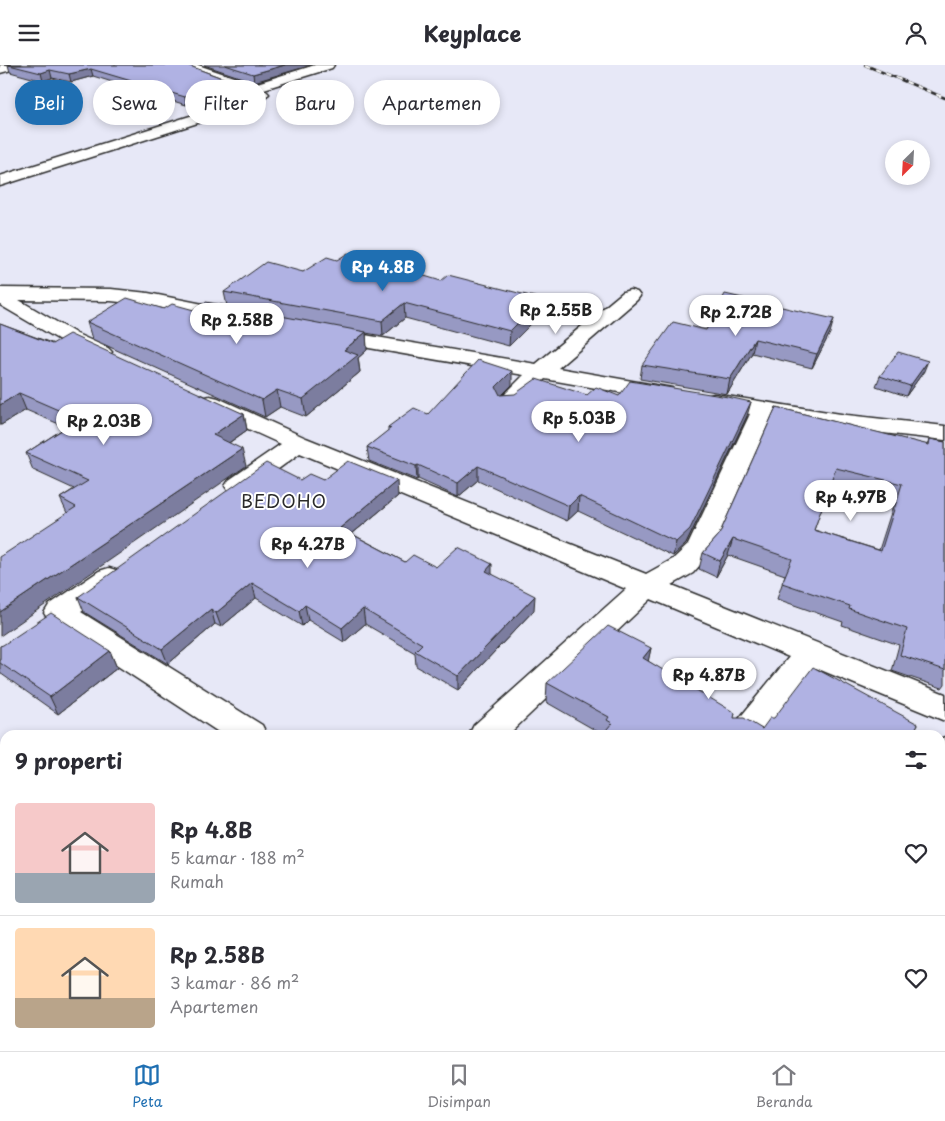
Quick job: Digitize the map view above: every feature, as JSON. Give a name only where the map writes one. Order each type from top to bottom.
[{"type":"street","points":[[0,69],[15,65]]},
{"type":"street","points":[[186,65],[230,80]]},
{"type":"street","points":[[266,84],[328,65]]},
{"type":"street","points":[[0,181],[185,122]]},
{"type":"street","points":[[0,295],[111,295],[148,299],[255,320]]},
{"type":"street","points":[[0,295],[70,338],[122,362]]},
{"type":"street","points":[[508,402],[540,371],[630,296]]},
{"type":"street","points":[[313,331],[688,397],[847,422],[945,433]]},
{"type":"street","points":[[192,395],[298,443],[809,654],[945,708]]},
{"type":"street","points":[[491,730],[647,586],[682,566],[699,550],[764,409]]},
{"type":"street","points":[[218,500],[298,443]]},
{"type":"street","points":[[130,562],[48,621],[241,730]]},
{"type":"street","points":[[750,730],[809,654]]},
{"type":"building","points":[[9,65],[187,65],[228,80],[185,80],[185,97],[175,94],[175,80],[128,80],[91,69],[69,74],[50,70],[41,73]]},
{"type":"building","points":[[225,65],[285,65],[253,74]]},
{"type":"building","points":[[348,253],[441,281],[448,275],[542,299],[510,331],[404,303],[382,321],[224,292],[266,262],[303,272],[327,257],[337,260]]},
{"type":"building","points":[[725,294],[834,319],[817,354],[755,339],[730,379],[642,365],[673,322],[706,330]]},
{"type":"building","points":[[127,298],[164,309],[172,304],[194,310],[206,302],[366,332],[344,350],[358,355],[303,399],[277,390],[262,400],[87,322]]},
{"type":"building","points":[[0,324],[52,344],[69,334],[244,414],[213,435],[242,449],[0,612],[0,557],[76,507],[60,498],[88,481],[26,453],[79,419],[19,393],[0,405]]},
{"type":"building","points":[[898,352],[928,361],[910,386],[880,376]]},
{"type":"building","points":[[478,360],[512,371],[496,387],[500,395],[515,394],[536,379],[587,395],[596,387],[619,396],[630,381],[751,402],[690,529],[676,542],[579,496],[569,506],[478,466],[458,483],[418,465],[416,466],[367,447],[391,428],[388,427],[414,408],[428,414]]},
{"type":"building","points":[[776,407],[929,445],[930,439],[945,442],[945,670],[900,655],[907,629],[849,609],[850,606],[782,583],[792,559],[733,539],[720,561],[703,553],[719,535]],"holes":[[[836,468],[902,484],[881,551],[814,530]]]},
{"type":"building","points":[[348,461],[397,481],[340,528],[405,562],[413,555],[436,567],[458,547],[492,564],[486,571],[535,596],[458,676],[415,651],[422,644],[363,609],[342,628],[305,605],[299,611],[252,583],[216,613],[211,609],[162,649],[78,597],[266,463],[300,480],[309,474],[323,480]]},
{"type":"building","points":[[51,613],[110,651],[50,697],[0,663],[0,646]]},
{"type":"building","points":[[608,626],[651,648],[643,658],[735,713],[734,718],[744,718],[762,729],[770,718],[774,718],[813,667],[918,724],[915,730],[606,730],[612,723],[607,720],[609,717],[547,683]]},
{"type":"railway","points":[[865,65],[945,98]]},
{"type":"district","name":"BEDOHO","points":[[284,502]]}]
